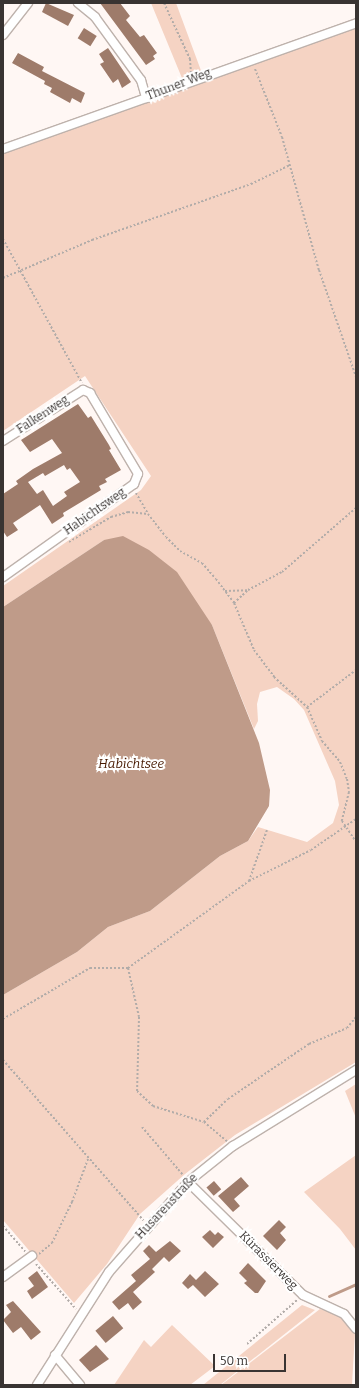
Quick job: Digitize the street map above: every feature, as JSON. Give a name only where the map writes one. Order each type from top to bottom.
[{"type":"street","points":[[3,35],[28,3]]},
{"type":"street","points":[[78,3],[95,17],[141,80],[146,98]]},
{"type":"street","name":"Thuner Weg","points":[[3,149],[146,98],[199,77],[356,23]]},
{"type":"street","name":"Falkenweg","points":[[3,441],[83,390]]},
{"type":"street","name":"Habichtsweg","points":[[3,577],[134,484],[138,474],[90,393],[83,390]]},
{"type":"street","name":"Husarenstraße","points":[[37,1385],[80,1314],[109,1272],[188,1182],[233,1146],[356,1070]]},
{"type":"street","name":"Kürassierweg","points":[[188,1182],[303,1295],[344,1314],[356,1329]]},
{"type":"street","points":[[3,1277],[31,1256]]},
{"type":"street","points":[[55,1355],[80,1385]]},
{"type":"path","points":[[164,3],[190,59],[189,72],[199,77]]},
{"type":"path","points":[[251,59],[282,137],[296,180],[319,270],[356,377]]},
{"type":"path","points":[[3,278],[21,272],[92,240],[244,186],[290,165]]},
{"type":"path","points":[[3,240],[84,385],[83,390]]},
{"type":"path","points":[[134,484],[137,497],[148,514],[180,552],[202,563],[234,603],[254,650],[274,677],[307,707],[322,741],[340,762],[347,779],[349,792],[342,821],[356,842]]},
{"type":"path","points":[[234,603],[248,590],[282,572],[356,508]]},
{"type":"path","points":[[68,543],[111,517],[128,512],[148,514]]},
{"type":"path","points":[[225,591],[248,590]]},
{"type":"path","points":[[307,707],[356,670]]},
{"type":"path","points":[[3,1019],[90,968],[128,968],[249,881],[310,850],[356,819]]},
{"type":"path","points":[[249,881],[267,830]]},
{"type":"path","points":[[128,968],[139,1017],[137,1091],[153,1106],[204,1122],[233,1146]]},
{"type":"path","points":[[204,1122],[235,1094],[309,1044],[347,1028],[356,1017]]},
{"type":"path","points":[[3,1060],[148,1226]]},
{"type":"path","points":[[142,1127],[188,1182]]},
{"type":"path","points":[[31,1256],[38,1255],[52,1243],[72,1202],[88,1159]]},
{"type":"path","points":[[3,1226],[31,1256],[80,1314]]},
{"type":"path","points":[[247,1344],[303,1295]]},
{"type":"shaded area","points":[[151,3],[176,3],[203,76],[356,23],[356,1062],[235,1135],[185,1174],[140,1214],[107,1264],[74,1303],[3,1220],[3,995],[77,952],[108,927],[150,911],[220,856],[248,841],[258,827],[307,842],[333,823],[339,805],[335,781],[304,710],[294,699],[277,687],[260,692],[257,704],[258,721],[254,729],[212,625],[104,540],[3,607],[3,586],[141,490],[151,476],[85,376],[3,431],[3,150],[184,83]]},
{"type":"shaded area","points":[[356,1084],[356,1118],[345,1091]]},
{"type":"shaded area","points":[[356,1155],[356,1250],[340,1229],[304,1192]]},
{"type":"shaded area","points":[[302,1305],[315,1310],[220,1385],[203,1385]]},
{"type":"shaded area","points":[[320,1309],[341,1316],[355,1333],[352,1385],[221,1385]]},
{"type":"shaded area","points":[[172,1325],[215,1366],[190,1385],[114,1385],[144,1340],[151,1347]]},
{"type":"water","name":"Habichtsee","points":[[123,536],[149,550],[177,572],[212,625],[259,743],[270,790],[269,806],[248,841],[220,856],[150,911],[108,927],[77,952],[3,995],[3,607],[104,540]]},
{"type":"building","points":[[46,3],[74,15],[68,26],[42,12]]},
{"type":"building","points":[[100,3],[120,3],[130,16],[126,20],[140,37],[144,35],[157,53],[153,56],[155,59],[146,65]]},
{"type":"building","points":[[84,28],[97,36],[90,46],[78,38]]},
{"type":"building","points":[[108,48],[131,82],[122,88],[118,79],[113,83],[100,64],[104,62],[99,54]]},
{"type":"building","points":[[18,53],[44,67],[42,71],[85,93],[81,103],[72,98],[70,103],[50,92],[52,88],[44,84],[45,81],[12,63]]},
{"type":"building","points":[[78,404],[88,418],[91,416],[109,445],[111,449],[109,450],[121,470],[105,479],[107,482],[99,486],[101,490],[63,513],[64,516],[52,524],[40,505],[13,523],[18,530],[7,537],[3,531],[3,494],[18,484],[16,481],[33,469],[62,453],[52,439],[30,452],[21,440]],"holes":[[[64,465],[67,470],[70,468],[80,482],[64,492],[67,496],[53,506],[43,490],[37,494],[28,482],[43,473],[45,476]]]},
{"type":"building","points":[[241,1177],[249,1186],[234,1199],[240,1206],[233,1212],[218,1196]]},
{"type":"building","points":[[214,1181],[221,1189],[214,1196],[206,1188]]},
{"type":"building","points":[[279,1220],[286,1227],[280,1233],[286,1240],[277,1250],[263,1236]]},
{"type":"building","points":[[210,1230],[215,1235],[218,1232],[224,1237],[213,1248],[202,1237]]},
{"type":"building","points":[[170,1241],[181,1251],[169,1262],[164,1257],[152,1269],[155,1272],[133,1292],[142,1302],[133,1310],[128,1303],[119,1310],[112,1302],[136,1281],[131,1275],[150,1259],[143,1251],[149,1245],[156,1252]]},
{"type":"building","points":[[248,1263],[266,1281],[258,1293],[255,1293],[244,1283],[247,1281],[239,1273]]},
{"type":"building","points":[[37,1271],[48,1287],[32,1299],[27,1291],[34,1286],[28,1278]]},
{"type":"building","points":[[205,1271],[219,1284],[205,1297],[193,1285],[188,1289],[182,1283],[190,1274],[196,1280]]},
{"type":"building","points":[[13,1301],[41,1332],[31,1340],[21,1327],[13,1333],[3,1320],[11,1312],[6,1305]]},
{"type":"building","points":[[113,1316],[123,1328],[106,1343],[95,1331]]},
{"type":"building","points":[[96,1345],[109,1359],[90,1372],[79,1360]]},
{"type":"waterway","points":[[329,1296],[356,1284]]}]
